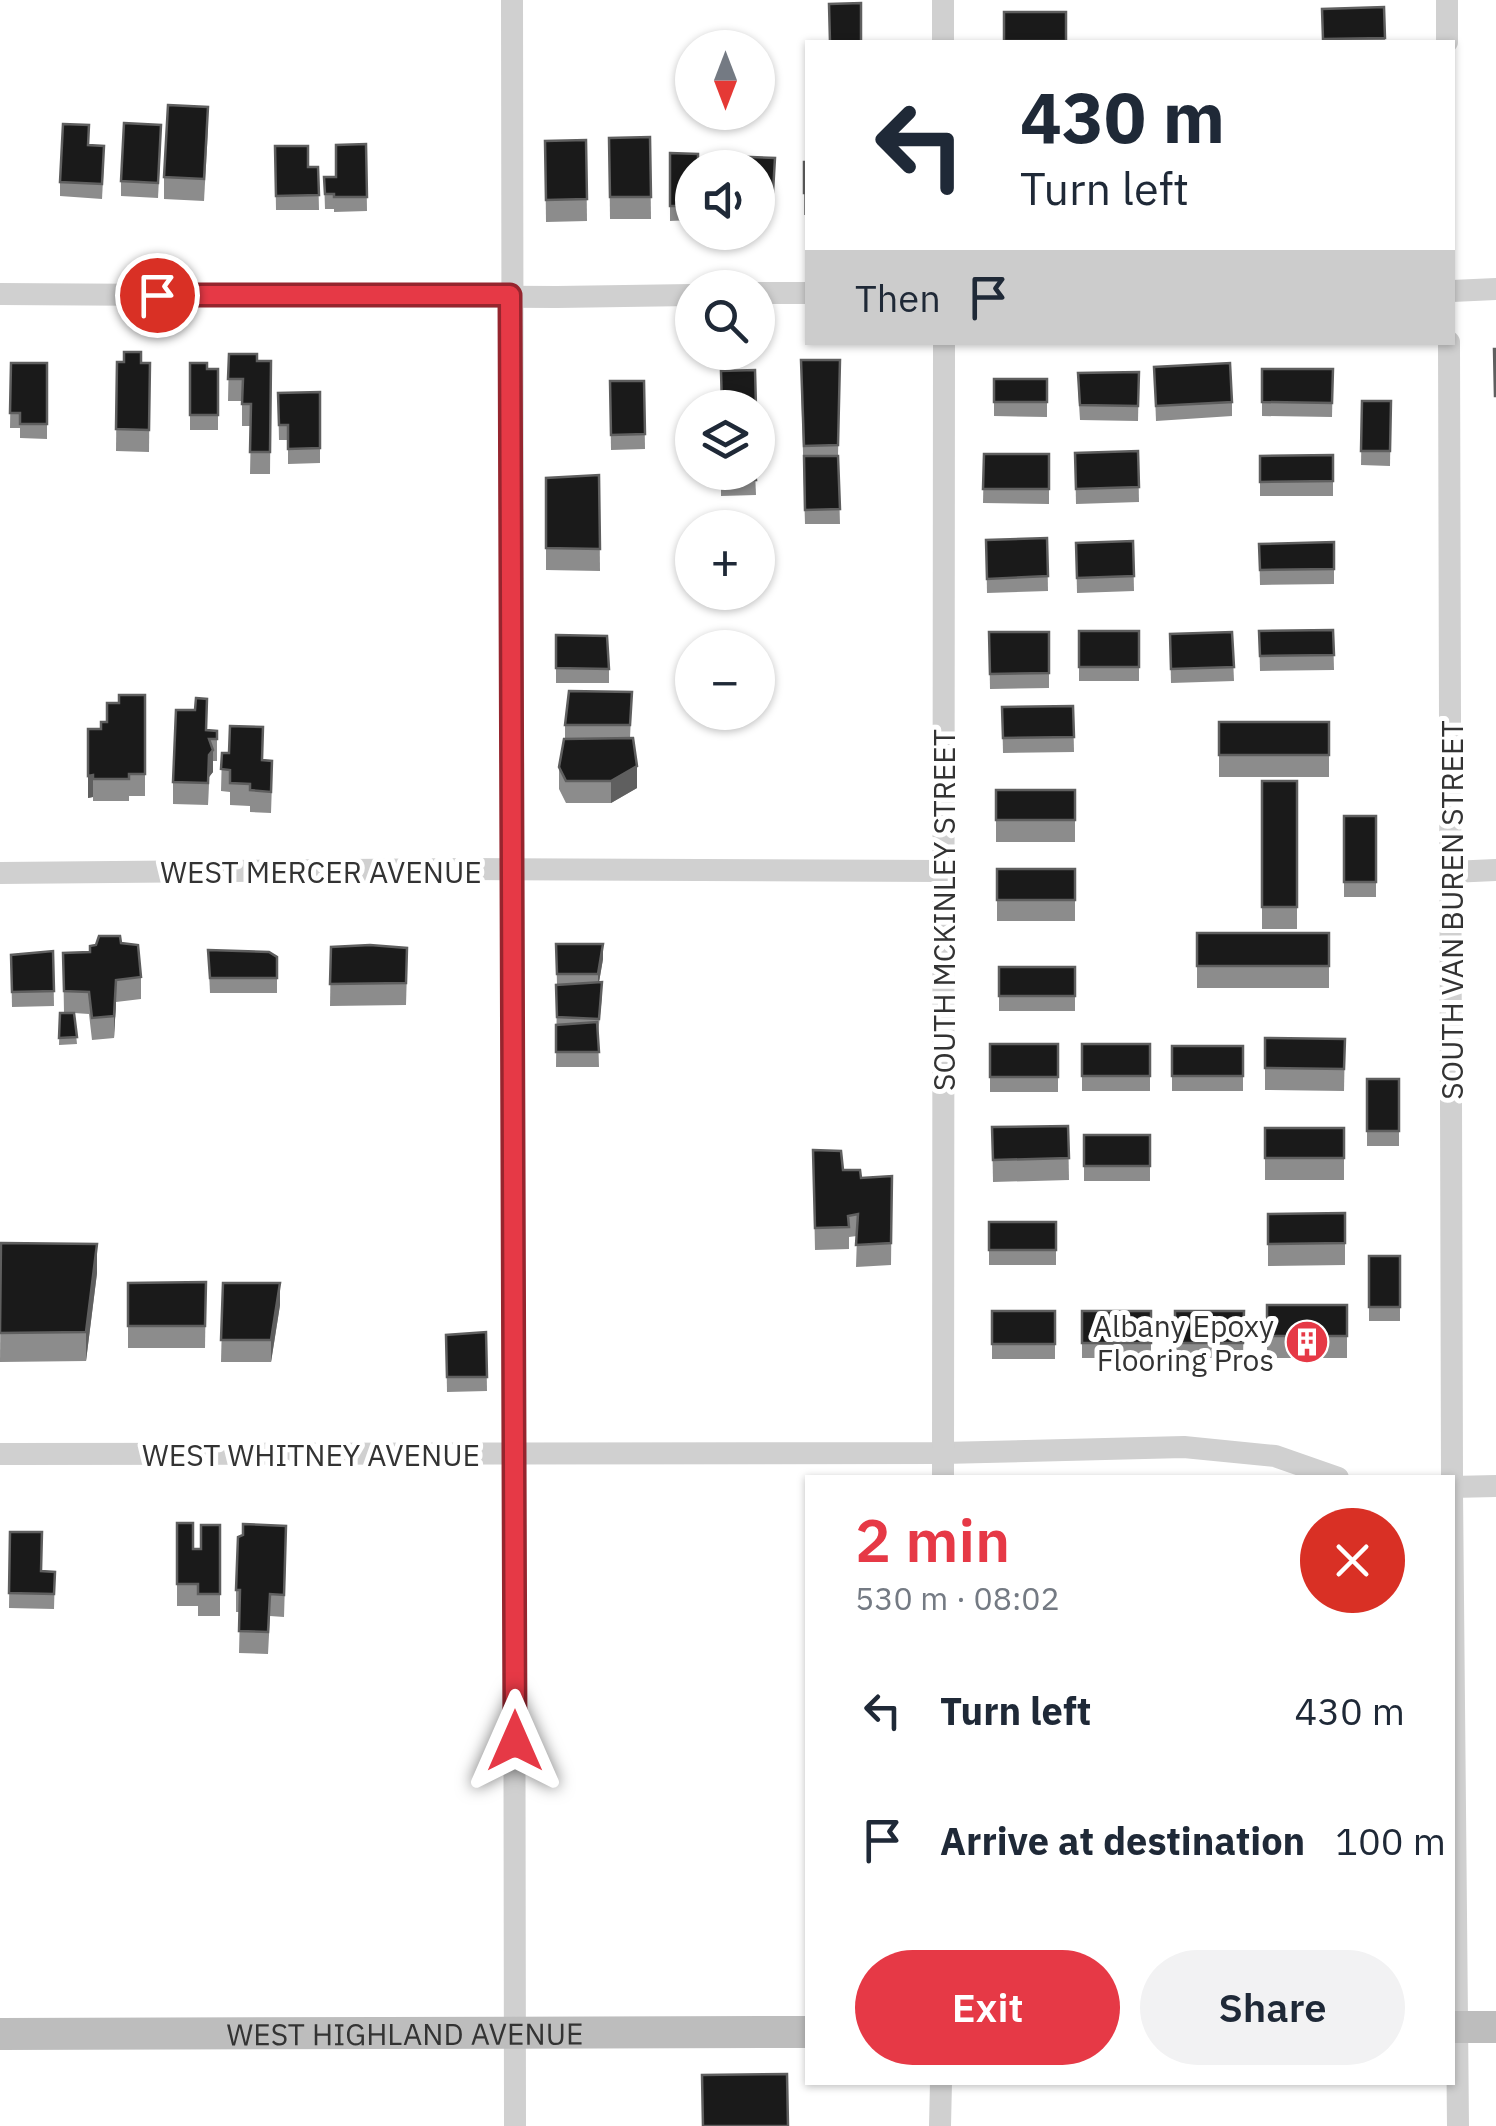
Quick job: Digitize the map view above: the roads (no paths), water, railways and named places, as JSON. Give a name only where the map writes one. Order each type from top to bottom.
[{"type":"street","points":[[512,0],[515,2126]]},
{"type":"street","points":[[943,0],[943,40]]},
{"type":"street","points":[[1446,0],[1447,40]]},
{"type":"street","points":[[1455,291],[1496,289]]},
{"type":"street","points":[[775,293],[805,293]]},
{"type":"street","points":[[0,294],[675,294]]},
{"type":"street","name":"SOUTH MCKINLEY STREET","points":[[943,1475],[944,345]]},
{"type":"street","name":"SOUTH VAN BUREN STREET","points":[[1450,345],[1452,1475]]},
{"type":"street","points":[[1451,872],[1496,870]]},
{"type":"street","name":"WEST MERCER AVENUE","points":[[0,873],[943,872]]},
{"type":"street","name":"WEST WHITNEY AVENUE","points":[[0,1454],[944,1453],[1184,1447],[1244,1450],[1329,1475]]},
{"type":"street","points":[[1455,1490],[1496,1486]]},
{"type":"street","points":[[1458,2126],[1455,2027],[1496,2027]]},
{"type":"street","name":"WEST HIGHLAND AVENUE","points":[[0,2034],[805,2032]]},
{"type":"street","points":[[940,2085],[940,2126]]},
{"type":"place","name":"Albany Epoxy Flooring Pros","points":[[1307,1342]]}]
